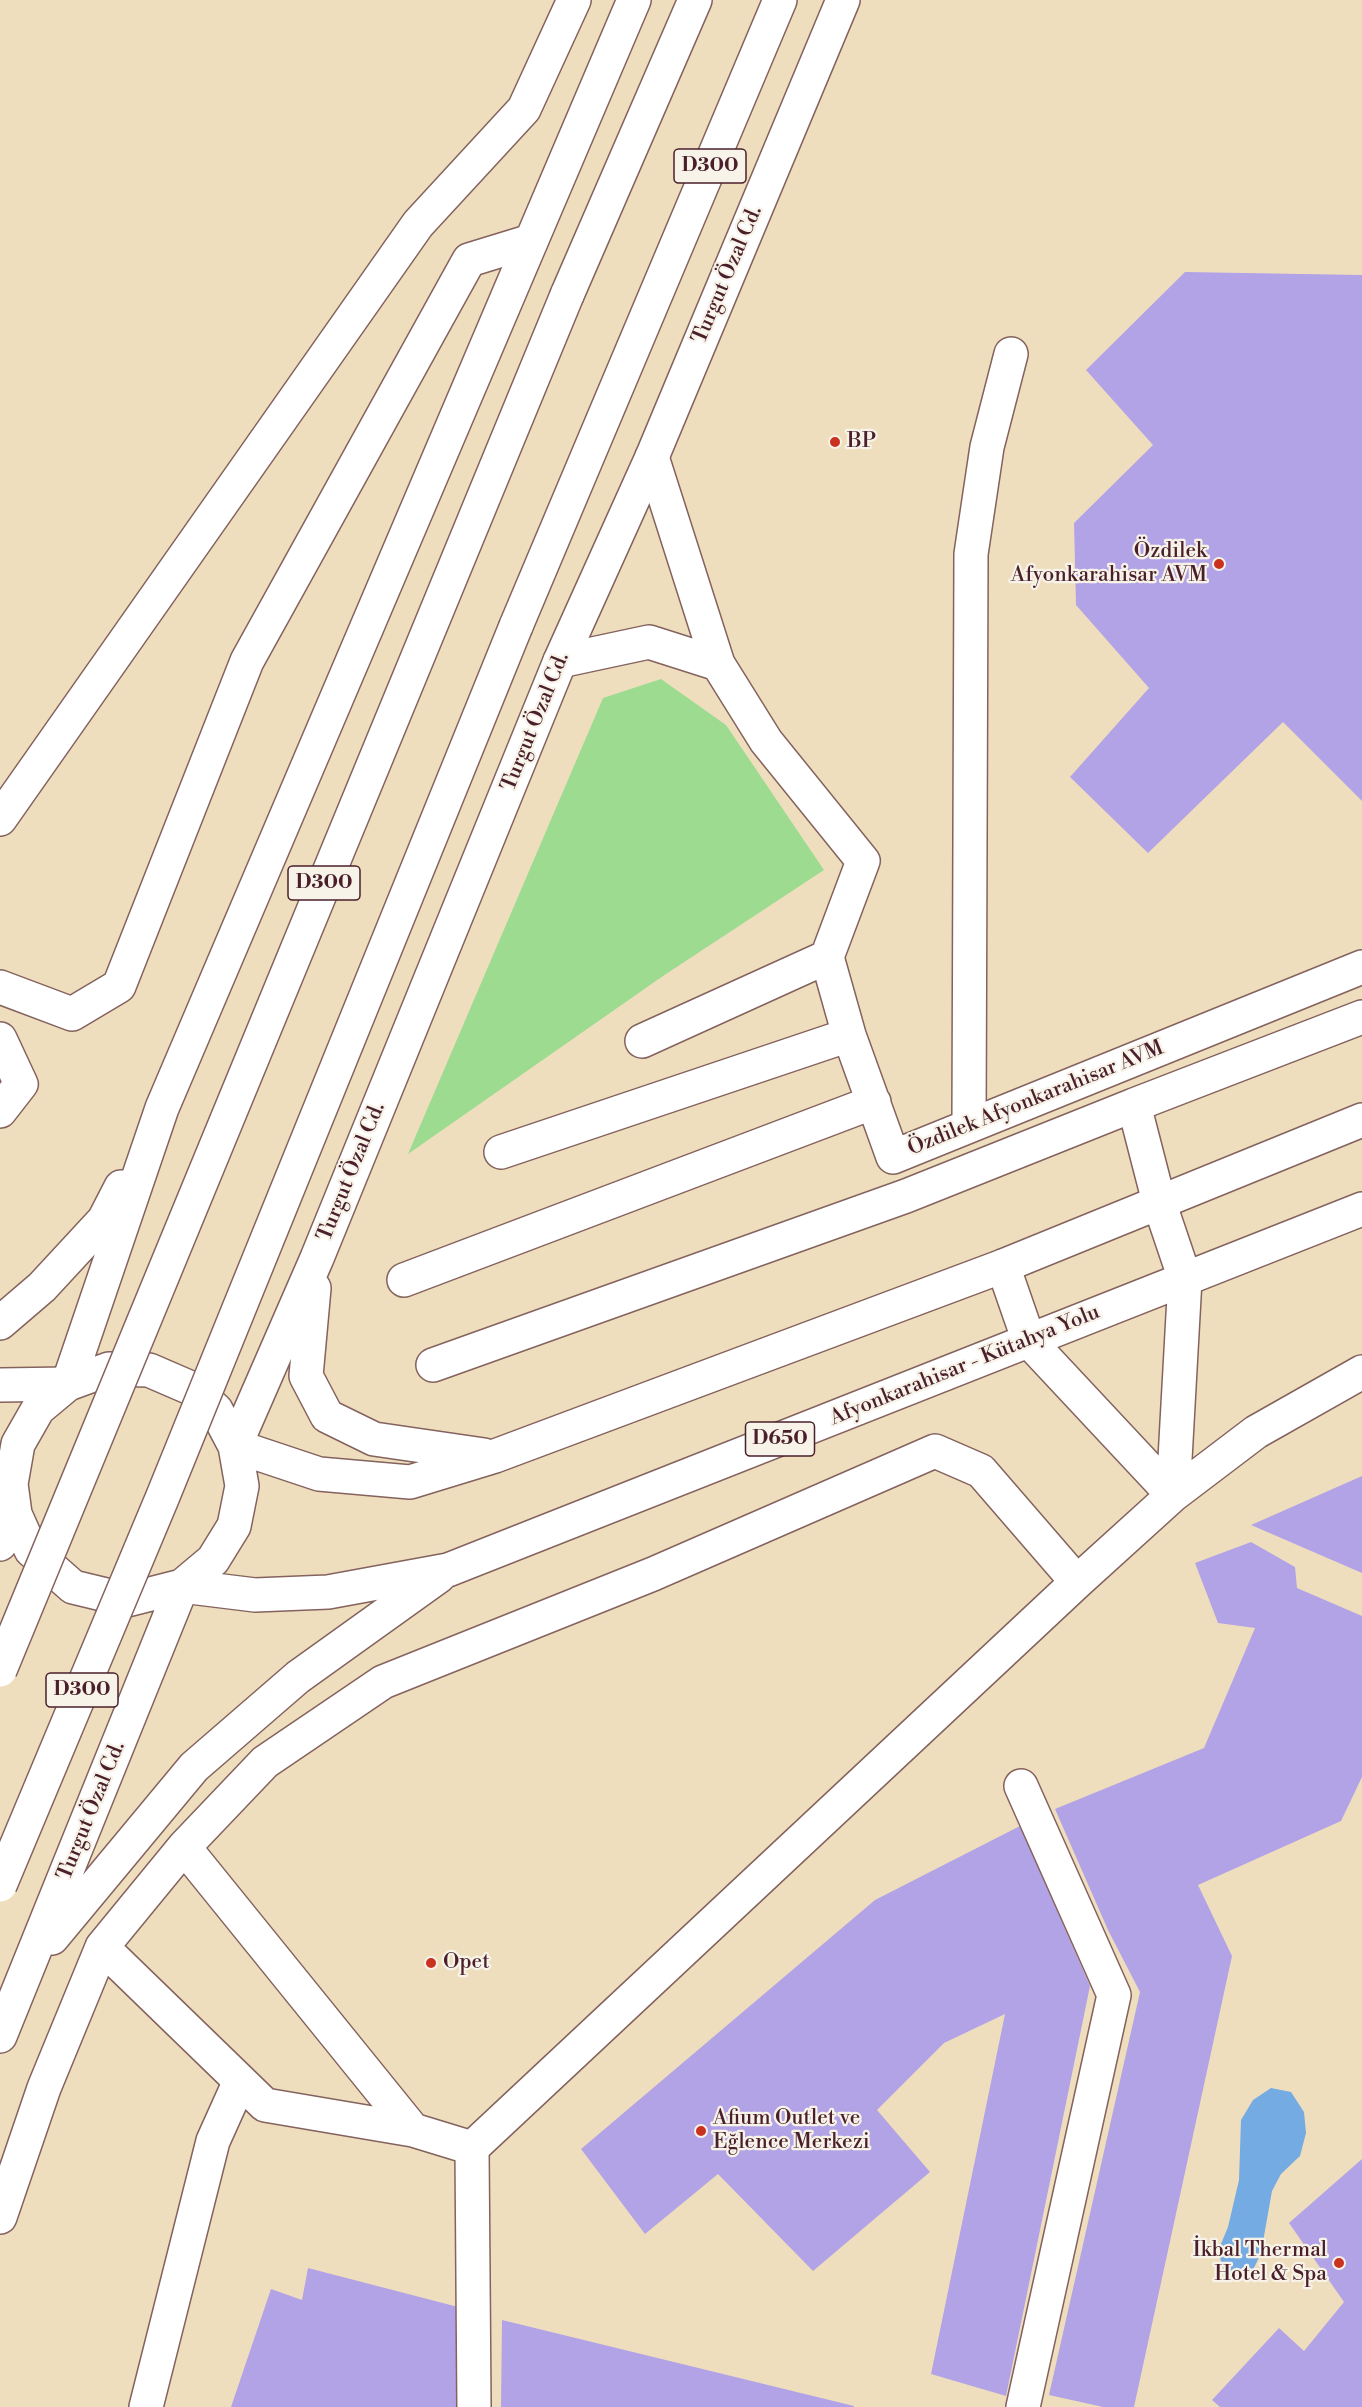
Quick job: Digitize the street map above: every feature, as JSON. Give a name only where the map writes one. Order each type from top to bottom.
[{"type":"main road","points":[[0,819],[418,224],[524,109],[574,0]]},
{"type":"main road","points":[[0,1323],[42,1287],[104,1220],[162,1108],[634,0]]},
{"type":"main road","name":"D300","points":[[0,1670],[567,295],[695,0]]},
{"type":"main road","name":"D300","points":[[0,1885],[163,1496],[516,626],[780,0]]},
{"type":"main road","name":"Turgut Özal Cd.","points":[[236,1446],[317,1258],[560,662],[652,457],[843,0]]},
{"type":"main road","points":[[0,987],[72,1014],[118,986],[247,661],[469,260],[531,241]]},
{"type":"main road","points":[[969,1126],[971,554],[987,447],[1011,354]]},
{"type":"main road","points":[[642,1041],[827,957],[862,861],[766,741],[718,664],[652,457]]},
{"type":"main road","points":[[560,662],[649,642],[718,664]]},
{"type":"main road","name":"Özdilek Afyonkarahisar AVM","points":[[827,957],[849,1035],[893,1157],[1362,967]]},
{"type":"main road","name":"Özdilek Afyonkarahisar AVM","points":[[1185,1279],[1159,1202],[1134,1105],[1362,1017]]},
{"type":"main road","points":[[501,1152],[849,1035]]},
{"type":"main road","points":[[0,1039],[21,1084],[0,1111]]},
{"type":"main road","points":[[404,1280],[874,1102]]},
{"type":"main road","points":[[433,1365],[906,1196],[1134,1105]]},
{"type":"main road","points":[[0,1385],[69,1384],[162,1108]]},
{"type":"main road","points":[[236,1446],[319,1474],[410,1482],[495,1456],[1003,1266],[1362,1120]]},
{"type":"main road","points":[[893,1157],[906,1196]]},
{"type":"main road","name":"Afyonkarahisar - Kütahya Yolu","points":[[182,1586],[255,1596],[328,1592],[448,1570],[1362,1209]]},
{"type":"main road","points":[[317,1258],[306,1376],[327,1416],[374,1439],[495,1456]]},
{"type":"main road","points":[[1003,1266],[1029,1341],[1173,1495]]},
{"type":"main road","points":[[1173,1495],[1185,1279]]},
{"type":"main road","name":"Turgut Özal Cd.","points":[[109,1369],[148,1370],[193,1389],[216,1410],[236,1446],[242,1486],[234,1526],[213,1560],[182,1586],[127,1600],[73,1587],[32,1550],[7,1514],[18,1444],[38,1409],[69,1384],[109,1369]]},
{"type":"main road","points":[[474,2407],[472,2148],[1173,1495],[1256,1432],[1362,1372]]},
{"type":"main road","points":[[0,2217],[44,2088],[102,1947],[184,1847],[265,1762],[383,1682],[653,1574],[935,1451],[981,1471],[1077,1582]]},
{"type":"main road","points":[[0,1544],[7,1514]]},
{"type":"main road","points":[[31,1962],[194,1767],[298,1677],[448,1570]]},
{"type":"main road","name":"Turgut Özal Cd.","points":[[0,2036],[182,1586]]},
{"type":"main road","points":[[1021,1786],[1114,1995],[1023,2407]]},
{"type":"main road","points":[[184,1847],[413,2130]]},
{"type":"main road","points":[[102,1947],[265,2105],[413,2130],[472,2148]]},
{"type":"main road","points":[[146,2407],[213,2142],[240,2081]]},
{"type":"green space","points":[[661,679],[726,725],[824,870],[663,976],[408,1154],[603,698]]},
{"type":"water","points":[[1271,2088],[1291,2092],[1304,2112],[1306,2133],[1300,2156],[1281,2174],[1272,2191],[1261,2253],[1253,2270],[1235,2274],[1224,2271],[1218,2251],[1228,2227],[1239,2180],[1241,2120],[1253,2100]]},
{"type":"building","name":"Özdilek Afyonkarahisar AVM","points":[[1185,272],[1362,275],[1362,801],[1283,722],[1148,853],[1070,777],[1149,688],[1076,605],[1074,523],[1153,445],[1086,370]]},
{"type":"building","points":[[1362,1476],[1362,1573],[1251,1525]]},
{"type":"building","points":[[1251,1542],[1295,1567],[1297,1588],[1362,1616],[1362,1777],[1341,1821],[1198,1885],[1232,1956],[1134,2407],[1103,2407],[1049,2395],[1140,1992],[1108,1930],[1055,1809],[1204,1748],[1255,1628],[1218,1623],[1195,1563]]},
{"type":"building","points":[[1020,1826],[1090,1986],[1006,2396],[931,2374],[1005,2014],[944,2043],[877,2110],[930,2172],[813,2271],[718,2174],[645,2234],[581,2149],[875,1900]]},
{"type":"building","name":"İkbal Thermal Hotel & Spa","points":[[1362,2159],[1362,2407],[1220,2407],[1212,2400],[1279,2328],[1304,2351],[1344,2302],[1289,2223]]},
{"type":"building","points":[[308,2268],[462,2308],[463,2407],[231,2407],[271,2289],[302,2300]]},
{"type":"building","points":[[502,2320],[854,2406],[854,2407],[501,2407]]},
{"type":"place","name":"BP","points":[[835,442]]},
{"type":"place","name":"Özdilek Afyonkarahisar AVM","points":[[1219,564]]},
{"type":"place","name":"Opet","points":[[431,1963]]},
{"type":"place","name":"Afium Outlet ve Eğlence Merkezi","points":[[701,2131]]},
{"type":"place","name":"İkbal Thermal Hotel & Spa","points":[[1339,2263]]}]
